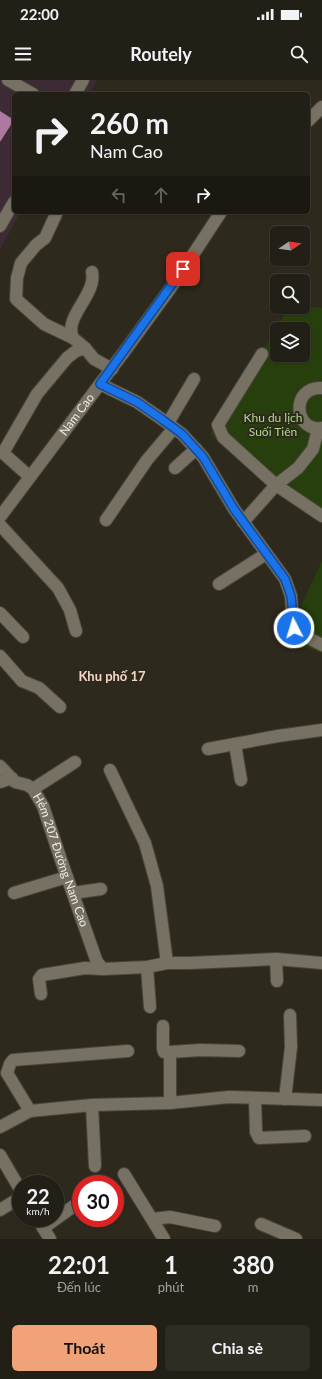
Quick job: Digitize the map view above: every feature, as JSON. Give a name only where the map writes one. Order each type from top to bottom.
[{"type":"street","points":[[8,80],[29,92]]},
{"type":"street","points":[[76,92],[83,80]]},
{"type":"street","points":[[310,119],[322,107]]},
{"type":"street","points":[[0,226],[12,205]]},
{"type":"street","points":[[57,214],[45,238],[36,245],[21,263],[17,278],[16,299],[44,324],[73,338],[85,348],[94,359],[112,369]]},
{"type":"street","name":"Nam Cao","points":[[0,517],[112,369],[175,282],[220,214]]},
{"type":"street","points":[[73,338],[71,329],[92,283],[92,272]]},
{"type":"street","points":[[80,292],[81,305]]},
{"type":"street","points":[[30,477],[3,453],[37,394],[67,358],[76,351],[85,348]]},
{"type":"street","points":[[262,354],[218,425],[223,437],[276,485],[322,516]]},
{"type":"street","points":[[106,520],[171,426],[194,379]]},
{"type":"street","points":[[100,384],[137,402],[171,426],[182,434],[203,457],[243,522],[285,579],[291,596],[294,628],[297,632],[322,645]]},
{"type":"street","points":[[243,522],[276,485],[298,468],[312,449],[320,428],[311,427],[305,423],[301,418],[299,411],[300,404],[302,397],[307,392],[313,389],[322,388]]},
{"type":"street","points":[[175,468],[196,449]]},
{"type":"street","points":[[0,525],[58,588],[70,610],[76,631]]},
{"type":"street","points":[[219,584],[266,554]]},
{"type":"street","points":[[0,612],[23,637]]},
{"type":"street","points":[[0,656],[22,681],[39,688],[60,707]]},
{"type":"street","points":[[208,749],[278,736],[322,730]]},
{"type":"street","points":[[235,744],[241,780]]},
{"type":"street","points":[[33,788],[75,762]]},
{"type":"street","name":"Hẻm 207 Đường Nam Cao","points":[[0,766],[15,782],[33,788],[43,806],[97,962],[103,969]]},
{"type":"street","points":[[110,770],[145,843],[157,886],[167,963]]},
{"type":"street","points":[[0,782],[12,778]]},
{"type":"street","points":[[14,893],[67,877]]},
{"type":"street","points":[[74,893],[101,889]]},
{"type":"street","points":[[276,959],[277,981]]},
{"type":"street","points":[[41,994],[39,979],[43,974],[85,968],[103,969],[147,967],[167,963],[276,959],[322,963]]},
{"type":"street","points":[[147,967],[150,1007]]},
{"type":"street","points":[[285,1099],[291,1047],[290,1015]]},
{"type":"street","points":[[163,1026],[164,1052],[201,1050],[239,1051]]},
{"type":"street","points":[[30,1110],[3,1068],[10,1064],[13,1060],[128,1051]]},
{"type":"street","points":[[170,1052],[170,1103]]},
{"type":"street","points":[[0,1127],[30,1110],[92,1105],[170,1103],[229,1097],[322,1100]]},
{"type":"street","points":[[255,1098],[256,1132],[259,1138],[304,1136]]},
{"type":"street","points":[[92,1105],[95,1166]]},
{"type":"street","points":[[0,1155],[12,1176]]},
{"type":"street","points":[[124,1174],[164,1239]]},
{"type":"street","points":[[0,1210],[12,1203]]},
{"type":"street","points":[[153,1219],[170,1217],[215,1226]]},
{"type":"street","points":[[261,1224],[276,1235],[296,1239]]},
{"type":"street","points":[[42,1227],[50,1239]]},
{"type":"shaded area","points":[[0,80],[97,80],[90,92],[12,92],[12,214],[20,214],[0,249]]},
{"type":"green space","name":"Khu du lịch Suối Tiên","points":[[310,306],[322,308],[322,522],[266,485],[210,434],[270,339],[270,362],[310,362],[310,322],[281,322],[286,314],[310,314]]},
{"type":"green space","points":[[322,561],[322,653],[295,644],[299,610]]},
{"type":"building","points":[[0,111],[12,119],[12,123],[0,142]]},
{"type":"district","name":"Khu phố 17","points":[[112,676]]},
{"type":"route","points":[[183,269],[100,384],[137,402],[163,420],[182,434],[203,457],[234,509],[285,579],[291,596],[294,628]]}]
